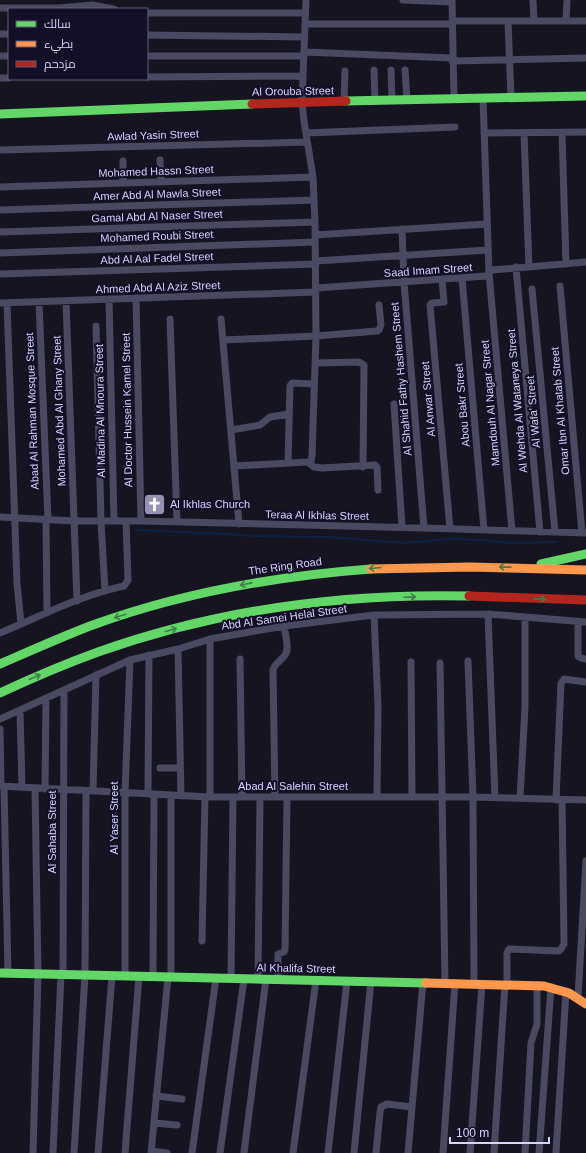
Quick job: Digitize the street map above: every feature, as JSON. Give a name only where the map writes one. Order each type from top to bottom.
[{"type":"main road","name":"Al Orouba Street","points":[[0,114],[302,102],[586,96]]},
{"type":"main road","points":[[530,568],[586,554]]},
{"type":"main road","name":"The Ring Road","points":[[0,664],[35,648],[122,616],[186,597],[250,583],[315,573],[382,568],[530,568],[586,570]]},
{"type":"main road","points":[[0,694],[61,666],[118,645],[183,626],[265,610],[325,602],[406,597],[586,600]]},
{"type":"main road","name":"Al Khalifa Street","points":[[4,973],[537,985],[551,986],[566,991],[578,997],[586,1004]]},
{"type":"street","points":[[306,0],[302,102],[313,177],[316,222],[316,363],[312,456],[311,461],[308,462]]},
{"type":"street","points":[[403,0],[452,1],[452,60],[454,99]]},
{"type":"street","points":[[534,0],[534,21]]},
{"type":"street","points":[[566,21],[567,0]]},
{"type":"street","points":[[8,8],[59,8],[83,5],[110,8]]},
{"type":"street","points":[[148,13],[305,13]]},
{"type":"street","points":[[508,21],[511,97]]},
{"type":"street","points":[[305,24],[586,21]]},
{"type":"street","points":[[148,35],[304,37]]},
{"type":"street","points":[[148,56],[304,54],[452,60],[586,58]]},
{"type":"street","points":[[374,70],[375,101]]},
{"type":"street","points":[[391,70],[392,100]]},
{"type":"street","points":[[405,70],[407,100]]},
{"type":"street","points":[[344,71],[344,102]]},
{"type":"street","points":[[148,77],[303,76]]},
{"type":"street","name":"Mamdouh Al Nagar Street","points":[[483,98],[489,273],[512,531]]},
{"type":"street","points":[[306,133],[455,127]]},
{"type":"street","points":[[484,133],[586,132]]},
{"type":"street","points":[[524,133],[529,266]]},
{"type":"street","points":[[562,133],[566,264]]},
{"type":"street","name":"Awlad Yasin Street","points":[[0,150],[307,142]]},
{"type":"street","points":[[160,160],[161,182]]},
{"type":"street","points":[[123,161],[123,183]]},
{"type":"street","name":"Mohamed Hassn Street","points":[[0,187],[313,177]]},
{"type":"street","name":"Amer Abd Al Mawla Street","points":[[0,210],[314,200]]},
{"type":"street","name":"Gamal Abd Al Naser Street","points":[[0,232],[316,222]]},
{"type":"street","name":"Mohamed Roubi Street","points":[[0,253],[315,239],[402,229],[487,224]]},
{"type":"street","name":"Al Shahid Fathy Hashem Street","points":[[402,229],[404,282],[424,528]]},
{"type":"street","name":"Abd Al Aal Fadel Street","points":[[0,274],[316,263],[488,250]]},
{"type":"street","name":"Saad Imam Street","points":[[316,290],[486,276],[492,270],[586,262]]},
{"type":"street","name":"Al Wehda Al Wataneya Street","points":[[516,267],[540,532]]},
{"type":"street","name":"Abou Bakr Street","points":[[462,278],[484,530]]},
{"type":"street","name":"Al Anwar Street","points":[[442,280],[444,302],[430,305],[450,529]]},
{"type":"street","name":"Omar Ibn Al Khatab Street","points":[[560,286],[584,533]]},
{"type":"street","name":"Al Wafa' Street","points":[[532,289],[555,532]]},
{"type":"street","name":"Ahmed Abd Al Aziz Street","points":[[4,303],[316,290]]},
{"type":"street","name":"Al Doctor Hussein Kamel Street","points":[[136,298],[141,521]]},
{"type":"street","name":"Al Madina Al Mnoura Street","points":[[109,299],[114,521]]},
{"type":"street","name":"Mohamed Abd Al Ghany Street","points":[[66,301],[77,601]]},
{"type":"street","name":"Abad Al Rahman Mosque Street","points":[[39,302],[47,520],[47,613]]},
{"type":"street","points":[[4,303],[15,518],[16,583],[21,624]]},
{"type":"street","points":[[223,340],[316,336],[379,330],[381,325],[379,305]]},
{"type":"street","points":[[170,318],[177,522]]},
{"type":"street","points":[[221,319],[239,524]]},
{"type":"street","points":[[96,326],[101,521],[105,590]]},
{"type":"street","points":[[316,363],[359,362],[364,365],[362,466]]},
{"type":"street","points":[[288,463],[290,385],[314,384]]},
{"type":"street","points":[[394,404],[402,527]]},
{"type":"street","points":[[231,430],[260,425],[270,417],[289,414]]},
{"type":"street","points":[[234,466],[308,462],[314,467],[322,468],[376,466],[378,490]]},
{"type":"street","name":"Teraa Al Ikhlas Street","points":[[0,517],[74,521],[141,521],[402,527],[584,533]]},
{"type":"street","points":[[0,633],[105,590],[124,586],[128,580],[126,521]]},
{"type":"street","points":[[488,614],[495,798]]},
{"type":"street","name":"Abd Al Samei Helal Street","points":[[0,719],[130,660],[178,649],[210,639],[284,626],[374,615],[488,614],[586,622]]},
{"type":"street","points":[[374,615],[378,706],[377,797]]},
{"type":"street","points":[[520,798],[525,707],[525,618]]},
{"type":"street","points":[[578,622],[578,656],[586,659]]},
{"type":"street","points":[[275,797],[273,670],[287,652],[284,626]]},
{"type":"street","points":[[202,941],[208,797],[210,639]]},
{"type":"street","points":[[178,649],[181,796]]},
{"type":"street","points":[[149,655],[153,977]]},
{"type":"street","points":[[240,659],[242,797]]},
{"type":"street","name":"Al Yaser Street","points":[[125,976],[124,793],[130,660]]},
{"type":"street","points":[[468,661],[478,984],[470,1153]]},
{"type":"street","points":[[411,662],[412,797]]},
{"type":"street","points":[[440,663],[445,983]]},
{"type":"street","points":[[74,1153],[85,975],[90,791],[96,675]]},
{"type":"street","points":[[494,1153],[507,953],[510,949],[559,951],[564,944],[559,800],[561,683],[564,679],[586,682]]},
{"type":"street","name":"Al Sahaba Street","points":[[52,1153],[62,975],[64,690]]},
{"type":"street","points":[[45,788],[46,698]]},
{"type":"street","points":[[20,710],[22,787]]},
{"type":"street","points":[[0,729],[4,973]]},
{"type":"street","points":[[160,768],[180,768]]},
{"type":"street","name":"Abad Al Salehin Street","points":[[2,786],[208,797],[473,797],[586,800]]},
{"type":"street","points":[[33,1153],[38,974],[35,788]]},
{"type":"street","points":[[167,1153],[151,1152],[169,977],[171,795]]},
{"type":"street","points":[[231,978],[233,797]]},
{"type":"street","points":[[244,1153],[262,979],[260,797]]},
{"type":"street","points":[[278,979],[278,954],[284,952],[285,950],[287,797]]},
{"type":"street","points":[[578,997],[583,955],[586,861]]},
{"type":"street","points":[[98,1153],[112,976]]},
{"type":"street","points":[[125,1153],[139,976]]},
{"type":"street","points":[[192,1153],[216,978]]},
{"type":"street","points":[[220,1153],[244,979]]},
{"type":"street","points":[[293,1153],[316,980]]},
{"type":"street","points":[[328,1153],[347,981]]},
{"type":"street","points":[[354,1153],[371,981]]},
{"type":"street","points":[[408,1153],[423,982]]},
{"type":"street","points":[[443,1153],[455,983]]},
{"type":"street","points":[[525,1153],[531,1043],[537,1024],[537,985]]},
{"type":"street","points":[[539,1153],[551,986]]},
{"type":"street","points":[[556,1153],[566,991]]},
{"type":"street","points":[[156,1096],[182,1099]]},
{"type":"street","points":[[376,1153],[381,1107],[387,1104],[412,1108]]},
{"type":"street","points":[[154,1123],[177,1125]]},
{"type":"waterway","points":[[136,530],[257,536],[329,537],[405,543],[448,539],[511,543],[557,542]]},
{"type":"traffic: fast","points":[[346,101],[586,96]]},
{"type":"traffic: fast","points":[[0,114],[252,104]]},
{"type":"traffic: fast","points":[[541,564],[586,554]]},
{"type":"traffic: fast","points":[[0,664],[90,626],[124,614],[193,595],[264,581],[371,569]]},
{"type":"traffic: fast","points":[[0,693],[49,671],[98,652],[143,637],[234,615],[328,601],[422,596],[469,596]]},
{"type":"traffic: fast","points":[[0,973],[426,983]]},
{"type":"traffic: slow","points":[[371,569],[470,567],[586,570]]},
{"type":"traffic: slow","points":[[426,983],[544,986],[569,993],[586,1004]]},
{"type":"traffic: jam","points":[[252,104],[346,101]]},
{"type":"traffic: jam","points":[[469,596],[586,600]]},
{"type":"place","name":"Al Ikhlas Church","points":[[154,504]]}]
